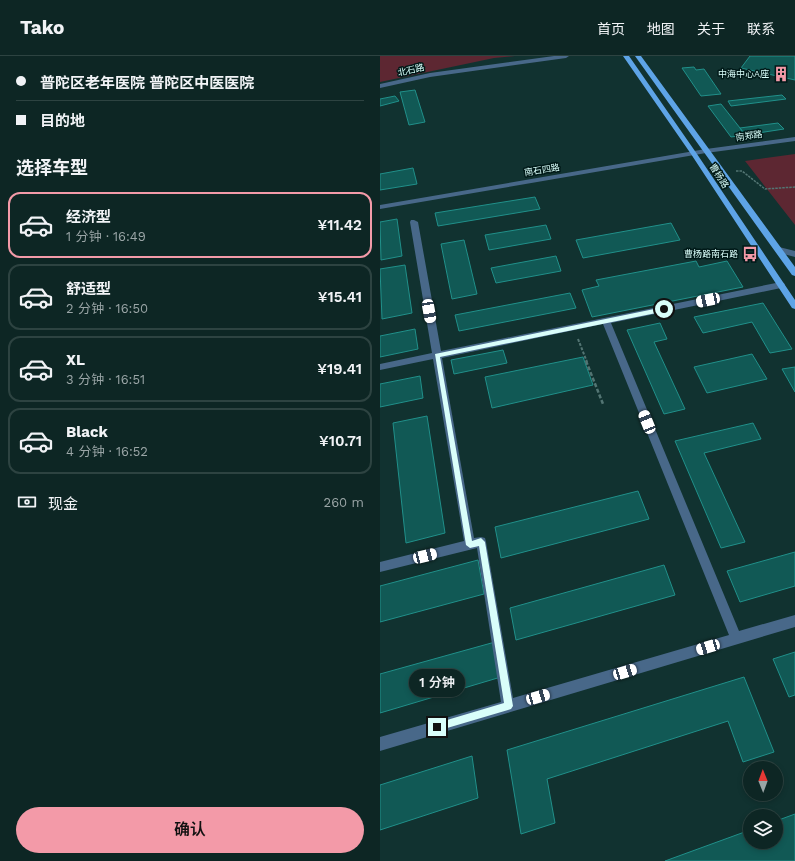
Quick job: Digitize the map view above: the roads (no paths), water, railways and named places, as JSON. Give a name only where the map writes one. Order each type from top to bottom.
[{"type":"main road","name":"曹杨路","points":[[626,56],[694,154],[795,306]]},
{"type":"main road","name":"曹杨路","points":[[638,56],[795,273]]},
{"type":"street","name":"北石路","points":[[380,86],[430,74],[566,56]]},
{"type":"street","name":"南郑路","points":[[706,152],[795,139]]},
{"type":"street","name":"南石四路","points":[[380,207],[706,152]]},
{"type":"street","points":[[414,222],[470,545]]},
{"type":"street","points":[[779,250],[795,254]]},
{"type":"street","points":[[380,367],[781,286]]},
{"type":"street","points":[[606,321],[736,638]]},
{"type":"street","points":[[380,567],[481,542],[508,706]]},
{"type":"street","points":[[380,744],[795,621]]},
{"type":"place","name":"中海中心A座","points":[[781,74]]},
{"type":"place","name":"曹杨路南石路","points":[[750,254]]}]
